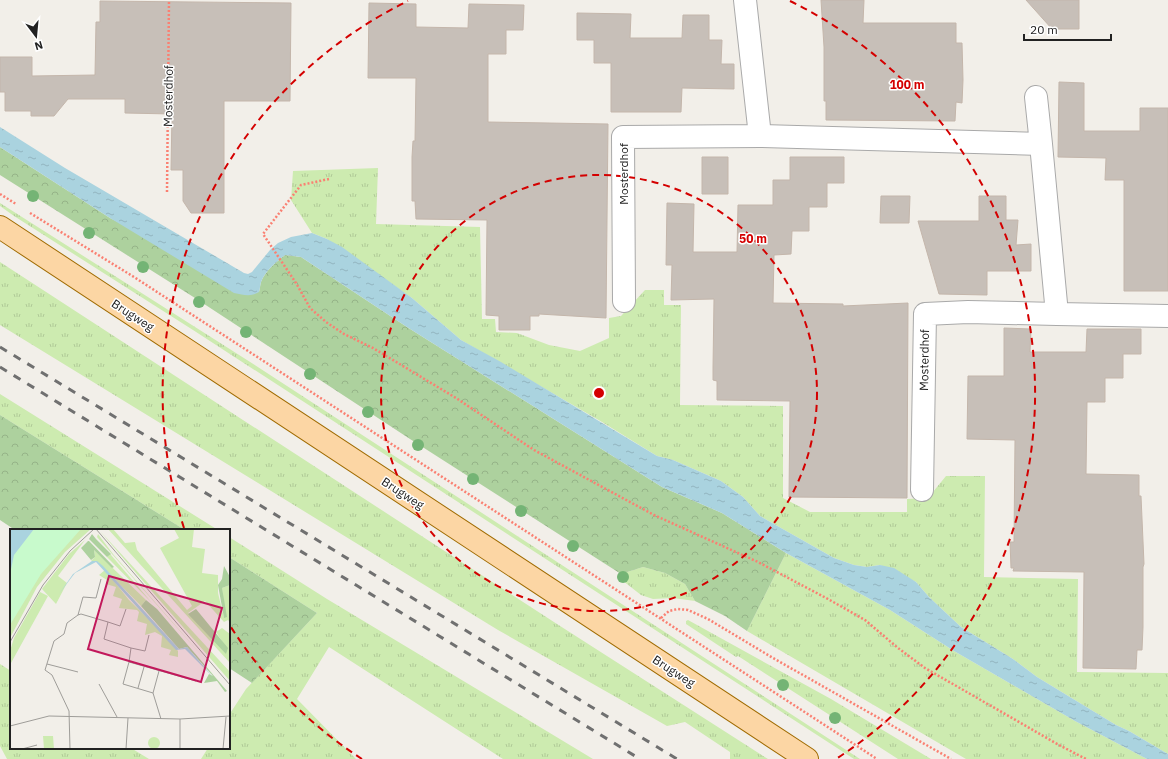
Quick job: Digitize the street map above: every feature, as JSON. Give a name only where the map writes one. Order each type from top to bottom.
[{"type":"main road","name":"Brugweg","points":[[0,227],[807,759]]},
{"type":"street","points":[[745,0],[760,136]]},
{"type":"street","points":[[1036,97],[1057,314]]},
{"type":"street","name":"Mosterdhof","points":[[624,301],[623,137],[760,136],[1041,144]]},
{"type":"street","name":"Mosterdhof","points":[[922,490],[925,314],[968,312],[1168,316]]},
{"type":"path","name":"Mosterdhof","points":[[166,192],[169,0]]},
{"type":"path","points":[[329,179],[301,185],[263,234],[296,282],[310,308],[322,318],[344,334],[373,348],[456,398],[534,450],[654,515],[758,562],[847,609],[865,620],[898,648],[925,668],[1086,759]]},
{"type":"path","points":[[0,194],[20,206]]},
{"type":"path","points":[[26,211],[141,281],[876,759]]},
{"type":"path","points":[[661,618],[669,611],[678,609],[688,610],[708,619],[773,658],[950,759]]},
{"type":"green space","points":[[0,147],[110,218],[259,292],[263,278],[268,270],[285,255],[301,257],[407,327],[662,487],[722,513],[786,553],[747,631],[725,616],[695,601],[685,584],[665,573],[643,567],[621,574],[410,439],[195,298],[0,175]]},
{"type":"green space","points":[[378,168],[376,224],[480,227],[482,319],[495,319],[496,332],[517,333],[549,345],[580,351],[609,338],[609,318],[621,316],[645,290],[664,290],[664,305],[681,305],[680,405],[783,406],[783,498],[810,512],[907,512],[907,499],[928,498],[946,476],[985,476],[984,577],[1078,579],[1077,672],[1168,673],[1168,754],[1116,725],[1037,677],[1013,659],[961,627],[929,597],[916,582],[880,565],[867,567],[854,565],[834,558],[760,516],[743,497],[721,481],[673,460],[657,456],[602,422],[461,340],[412,298],[327,239],[312,233],[291,200],[293,171]]},
{"type":"green space","points":[[0,203],[247,360],[860,759],[854,759],[193,330],[14,216],[0,206]]},
{"type":"green space","points":[[0,262],[557,624],[768,759],[730,759],[730,752],[685,722],[667,726],[498,630],[0,325]]},
{"type":"green space","points":[[0,394],[216,529],[183,529],[0,415]]},
{"type":"green space","points":[[0,415],[183,529],[14,529],[0,520]]},
{"type":"green space","points":[[230,538],[327,599],[593,759],[503,759],[329,647],[297,699],[356,759],[201,759],[207,749],[230,749],[230,713],[246,689],[317,613],[230,558]]},
{"type":"green space","points":[[786,553],[890,610],[954,651],[1075,721],[1147,759],[966,759],[747,631]]},
{"type":"green space","points":[[230,558],[317,613],[252,683],[230,669]]},
{"type":"green space","points":[[643,567],[665,573],[685,584],[695,601],[673,598],[653,599],[641,595],[618,577],[621,574]]},
{"type":"green space","points":[[688,620],[831,699],[931,759],[898,759],[686,624],[686,621]]},
{"type":"green space","points":[[0,664],[10,670],[10,749],[133,749],[149,759],[7,759],[0,746]]},
{"type":"water","points":[[0,127],[65,168],[244,273],[248,274],[252,272],[270,250],[278,243],[291,237],[312,233],[342,247],[412,298],[461,340],[501,362],[657,456],[673,460],[721,481],[743,497],[760,516],[834,558],[854,565],[867,567],[880,565],[894,568],[916,582],[929,597],[961,627],[1013,659],[1037,677],[1116,725],[1168,754],[1168,759],[1147,759],[1075,721],[954,651],[890,610],[786,553],[722,513],[662,487],[407,327],[301,257],[285,255],[268,270],[263,278],[259,292],[256,294],[244,295],[234,293],[110,218],[0,147]]},
{"type":"building","points":[[821,0],[864,0],[863,23],[956,23],[956,43],[962,43],[963,80],[962,103],[956,102],[955,121],[826,120],[826,101],[824,101],[824,47]]},
{"type":"building","points":[[1026,0],[1079,0],[1079,29],[1052,29]]},
{"type":"building","points":[[100,1],[291,3],[290,101],[224,101],[224,213],[191,213],[183,201],[183,170],[171,170],[172,114],[125,113],[125,99],[68,99],[54,116],[31,116],[31,111],[5,111],[5,92],[0,92],[0,57],[32,57],[32,76],[95,75],[96,22],[100,22]]},
{"type":"building","points":[[369,3],[416,4],[416,27],[468,28],[469,4],[524,5],[523,30],[506,30],[506,54],[488,54],[488,122],[608,124],[606,318],[539,314],[539,316],[530,316],[530,330],[499,330],[499,316],[486,315],[487,220],[416,219],[415,201],[412,201],[412,157],[413,141],[415,141],[416,78],[368,78]]},
{"type":"building","points":[[577,13],[631,14],[630,38],[682,38],[683,15],[709,15],[709,40],[722,40],[721,64],[734,64],[734,89],[682,88],[681,112],[611,112],[611,63],[594,63],[594,40],[577,40]]},
{"type":"building","points":[[1059,82],[1084,83],[1084,131],[1140,131],[1140,108],[1168,108],[1168,291],[1124,291],[1124,180],[1105,180],[1106,158],[1058,157]]},
{"type":"building","points":[[702,157],[728,157],[728,194],[702,194]]},
{"type":"building","points":[[790,157],[844,157],[844,183],[827,183],[827,207],[809,207],[809,231],[792,231],[791,254],[774,255],[773,303],[843,304],[843,306],[908,303],[907,498],[789,497],[790,401],[717,400],[717,381],[713,380],[714,299],[671,300],[672,265],[666,265],[667,203],[694,204],[693,252],[737,252],[738,205],[773,205],[773,180],[790,180]]},
{"type":"building","points":[[881,196],[910,196],[909,223],[880,223]]},
{"type":"building","points":[[979,196],[1006,196],[1006,220],[1018,220],[1016,245],[1031,244],[1031,271],[987,271],[987,295],[939,294],[918,221],[979,221]]},
{"type":"building","points":[[1004,328],[1031,329],[1030,352],[1086,352],[1087,329],[1141,329],[1141,354],[1123,354],[1123,378],[1105,378],[1105,402],[1087,402],[1086,474],[1139,475],[1144,564],[1142,650],[1137,650],[1136,669],[1083,668],[1084,572],[1013,571],[1014,568],[1011,568],[1010,542],[1014,542],[1015,440],[967,439],[968,376],[1004,376]]},
{"type":"railway","points":[[0,347],[677,759]]},
{"type":"railway","points":[[0,367],[640,759]]}]
